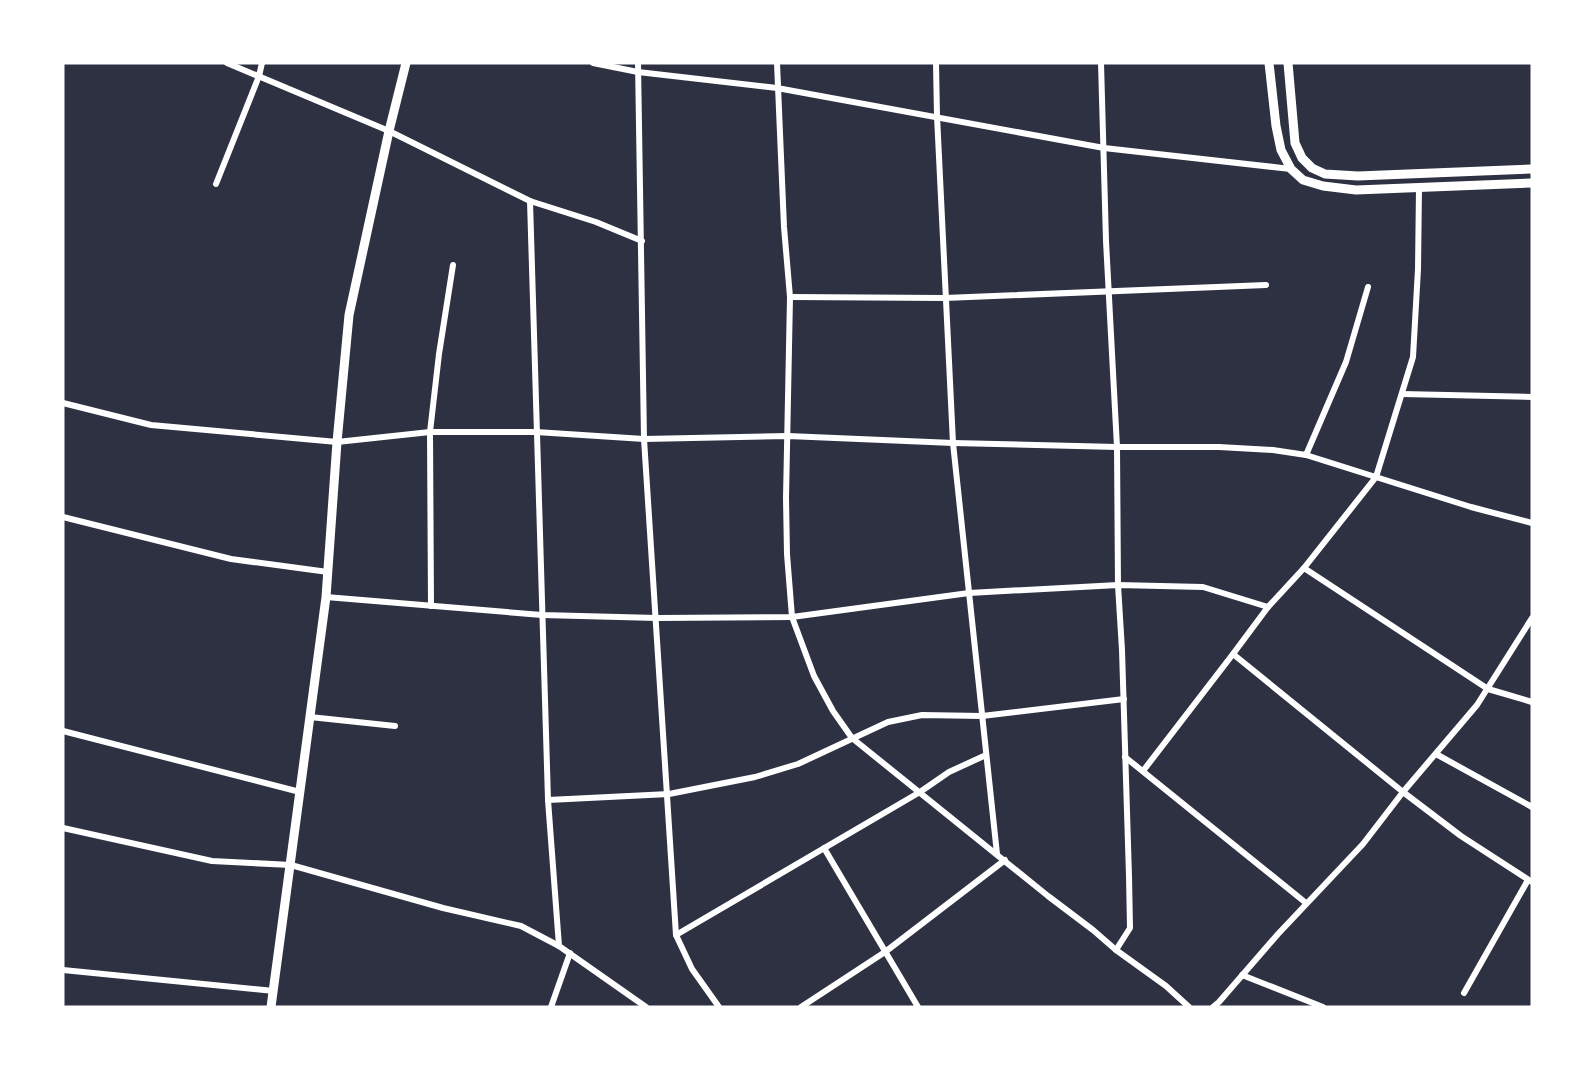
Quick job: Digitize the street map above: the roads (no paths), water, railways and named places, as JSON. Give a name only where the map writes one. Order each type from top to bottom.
[{"type":"street","points":[[227,63],[389,131],[530,201],[596,222],[642,241]]},
{"type":"street","points":[[216,184],[259,76],[262,63]]},
{"type":"street","points":[[271,1007],[326,597],[349,315],[406,63]]},
{"type":"street","points":[[593,63],[639,72],[777,88],[1104,148],[1291,169]]},
{"type":"street","points":[[638,63],[644,438],[669,794],[676,935],[692,969],[719,1007]]},
{"type":"street","points":[[777,63],[789,297],[787,554],[792,618],[814,676],[833,711],[852,738],[1116,950],[1166,986],[1189,1007]]},
{"type":"street","points":[[936,63],[953,443],[997,854]]},
{"type":"street","points":[[1101,63],[1108,292],[1117,447],[1118,585],[1124,699],[1130,928],[1116,950]]},
{"type":"street","points":[[1269,63],[1281,150],[1291,169],[1303,180],[1323,186],[1356,190],[1532,183]]},
{"type":"street","points":[[1288,63],[1295,143],[1302,158],[1312,168],[1325,174],[1358,176],[1532,169]]},
{"type":"street","points":[[1143,771],[1268,607],[1304,568],[1376,477],[1413,357],[1418,269],[1419,188]]},
{"type":"street","points":[[530,201],[548,800],[559,946]]},
{"type":"street","points":[[431,606],[430,432],[453,265]]},
{"type":"street","points":[[789,297],[945,298],[1266,285]]},
{"type":"street","points":[[1306,455],[1346,362],[1368,287]]},
{"type":"street","points":[[1402,394],[1532,396]]},
{"type":"street","points":[[63,403],[151,425],[337,442],[430,432],[536,432],[644,438],[788,436],[953,443],[1220,447],[1306,455],[1471,507],[1532,523]]},
{"type":"street","points":[[63,517],[231,559],[328,572]]},
{"type":"street","points":[[1304,568],[1488,689],[1532,702]]},
{"type":"street","points":[[326,597],[542,615],[792,618],[969,593],[1118,585],[1203,587],[1268,607]]},
{"type":"street","points":[[1213,1007],[1220,1005],[1242,975],[1306,903],[1363,844],[1403,792],[1477,705],[1532,618]]},
{"type":"street","points":[[1233,654],[1403,792],[1461,836],[1530,881],[1464,993]]},
{"type":"street","points":[[548,800],[669,794],[755,777],[798,764],[888,722],[922,715],[982,716],[1124,699]]},
{"type":"street","points":[[310,717],[395,726]]},
{"type":"street","points":[[63,731],[300,792]]},
{"type":"street","points":[[1436,754],[1532,807]]},
{"type":"street","points":[[676,935],[920,792],[949,772],[986,755]]},
{"type":"street","points":[[1125,757],[1306,903]]},
{"type":"street","points":[[63,828],[212,861],[291,865],[443,908],[521,926],[570,953],[646,1007]]},
{"type":"street","points":[[824,848],[918,1007]]},
{"type":"street","points":[[801,1007],[885,952],[1005,860]]},
{"type":"street","points":[[551,1007],[570,953]]},
{"type":"street","points":[[63,970],[274,991]]},
{"type":"street","points":[[1242,975],[1323,1007]]}]
